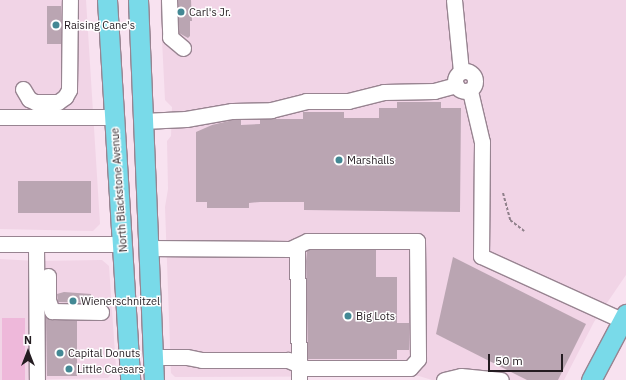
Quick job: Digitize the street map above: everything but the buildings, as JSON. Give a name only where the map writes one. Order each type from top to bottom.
[{"type":"main road","name":"North Blackstone Avenue","points":[[108,0],[130,380]]},
{"type":"main road","points":[[138,0],[154,380]]},
{"type":"main road","points":[[114,117],[130,181],[135,241],[138,245],[148,248]]},
{"type":"main road","points":[[123,244],[136,255],[142,345],[153,357]]},
{"type":"main road","points":[[591,380],[625,319]]},
{"type":"street","points":[[24,89],[29,99],[35,102],[58,102],[65,97],[69,90],[70,0]]},
{"type":"street","points":[[169,0],[170,37],[183,48]]},
{"type":"street","points":[[454,0],[460,90],[470,91],[482,142],[481,256],[625,319]]},
{"type":"street","points":[[143,121],[186,119],[232,111],[271,110],[306,101],[348,101],[384,92],[434,91],[458,78]]},
{"type":"street","points":[[0,117],[114,117]]},
{"type":"street","points":[[148,248],[290,249],[307,241],[417,241],[418,359],[410,368],[306,368],[288,360],[202,360],[186,356],[153,357]]},
{"type":"street","points":[[0,244],[36,246],[123,244]]},
{"type":"street","points":[[36,246],[37,380]]},
{"type":"street","points":[[297,246],[299,380]]},
{"type":"street","points":[[48,276],[48,300],[52,311],[101,312]]},
{"type":"street","points":[[444,380],[461,376],[501,380]]},
{"type":"path","points":[[503,193],[510,220],[524,231]]},
{"type":"shaded area","points":[[0,0],[86,0],[100,224],[93,231],[0,229]]},
{"type":"shaded area","points":[[160,0],[626,0],[626,275],[594,322],[564,380],[432,380],[419,376],[175,377],[171,373],[165,207],[168,189],[167,141],[171,136],[172,107],[165,100]]},
{"type":"shaded area","points":[[0,259],[36,261],[102,260],[109,266],[116,368],[108,378],[25,380],[25,318],[2,318],[2,380],[0,380]]},
{"type":"shaded area","points":[[2,318],[25,318],[25,380],[2,380]]},
{"type":"place","name":"Carl's Jr.","points":[[181,12]]},
{"type":"place","name":"Raising Cane's","points":[[56,25]]},
{"type":"place","name":"Marshalls","points":[[339,160]]},
{"type":"place","name":"Wienerschnitzel","points":[[73,301]]},
{"type":"place","name":"Big Lots","points":[[348,316]]},
{"type":"place","name":"Capital Donuts","points":[[60,353]]},
{"type":"place","name":"Little Caesars","points":[[69,369]]}]
